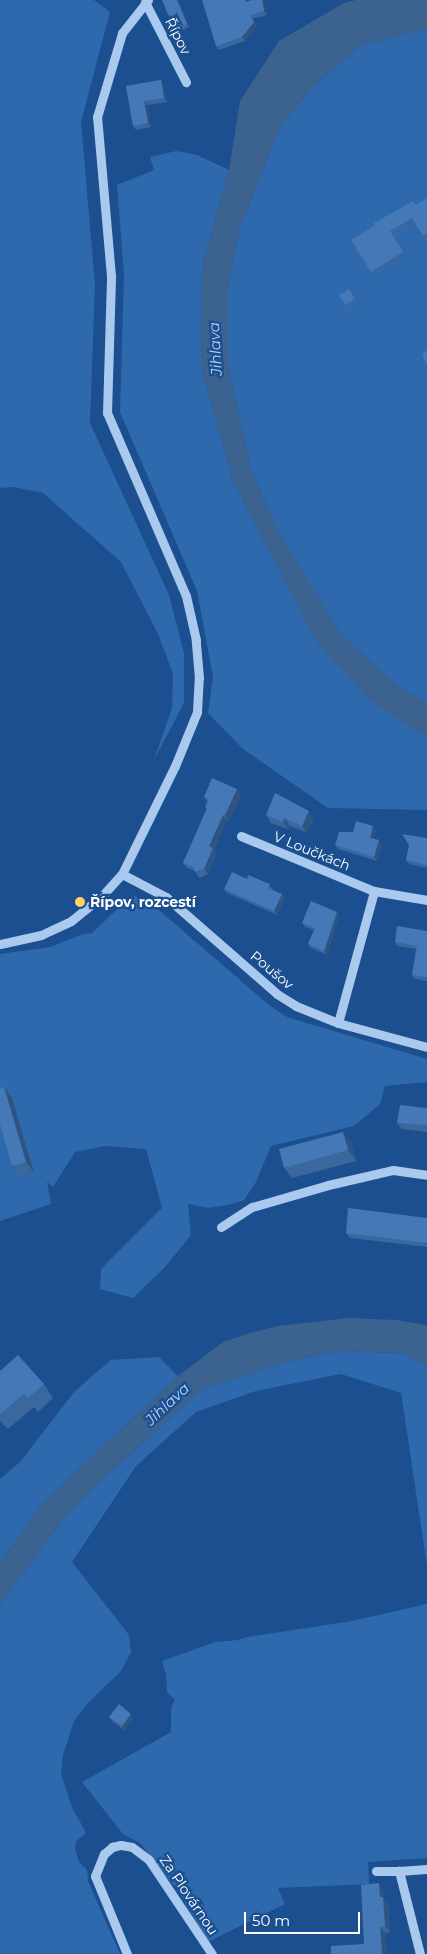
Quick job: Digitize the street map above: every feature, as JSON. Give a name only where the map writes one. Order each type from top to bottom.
[{"type":"street","name":"Řípov","points":[[147,1],[186,82]]},
{"type":"street","points":[[0,944],[41,935],[71,921],[101,898],[122,874],[188,738],[197,712],[199,678],[196,640],[186,596],[107,412],[111,276],[97,117],[122,33],[147,1]]},
{"type":"street","name":"V Loučkách","points":[[241,836],[374,891],[427,900]]},
{"type":"street","name":"Poušov","points":[[122,874],[166,896],[277,994],[296,1006],[338,1023],[427,1047]]},
{"type":"street","points":[[338,1023],[374,891]]},
{"type":"street","points":[[220,1226],[252,1207],[328,1185],[393,1170],[427,1175]]},
{"type":"street","name":"Za Plovárnou","points":[[128,1954],[95,1876],[104,1854],[112,1847],[121,1845],[132,1847],[149,1860],[212,1954]]},
{"type":"street","points":[[376,1871],[427,1869]]},
{"type":"street","points":[[399,1871],[420,1954]]},
{"type":"shaded area","points":[[0,0],[94,0],[110,12],[81,122],[95,284],[90,423],[169,595],[184,653],[184,703],[154,760],[172,708],[173,674],[158,634],[121,562],[43,493],[13,487],[0,488]]},
{"type":"shaded area","points":[[427,28],[427,703],[401,689],[341,635],[275,525],[251,469],[228,366],[228,286],[240,227],[280,127],[312,87],[360,46]]},
{"type":"shaded area","points":[[176,151],[197,155],[229,170],[202,267],[201,367],[233,481],[318,644],[427,738],[427,810],[328,808],[243,749],[208,713],[213,677],[197,591],[120,412],[124,275],[117,185],[154,170],[150,157]]},
{"type":"shaded area","points":[[135,896],[154,906],[269,1005],[287,1017],[427,1059],[427,1082],[385,1086],[380,1104],[354,1126],[271,1146],[256,1182],[244,1200],[208,1208],[188,1204],[191,1235],[165,1267],[133,1298],[100,1289],[101,1269],[162,1208],[146,1149],[105,1146],[75,1152],[53,1187],[47,1182],[51,1204],[0,1221],[0,954],[51,947],[80,935],[92,933],[127,900]]},
{"type":"shaded area","points":[[339,1351],[401,1353],[427,1366],[427,1566],[401,1393],[341,1374],[256,1391],[196,1412],[136,1466],[72,1562],[129,1635],[131,1652],[121,1671],[89,1702],[74,1721],[63,1755],[61,1774],[73,1810],[85,1830],[85,1834],[76,1841],[75,1849],[79,1862],[87,1870],[88,1881],[120,1954],[0,1954],[0,1605],[59,1524],[92,1489],[201,1390],[289,1361]]},
{"type":"shaded area","points":[[159,1357],[178,1376],[44,1502],[0,1563],[0,1479],[20,1462],[75,1391],[111,1360]]},
{"type":"shaded area","points":[[427,1604],[427,1858],[368,1862],[369,1884],[278,1888],[285,1904],[208,1942],[178,1891],[140,1843],[123,1834],[82,1782],[171,1732],[171,1708],[175,1700],[167,1692],[166,1674],[162,1661],[215,1642],[238,1640],[352,1621]]},
{"type":"water","name":"Jihlava","points":[[356,0],[427,0],[427,28],[360,46],[312,87],[280,127],[240,227],[228,286],[228,366],[251,469],[275,525],[341,635],[401,689],[427,703],[427,738],[371,701],[318,644],[233,481],[201,367],[202,267],[229,170],[240,101],[279,41],[344,3]]},
{"type":"water","name":"Jihlava","points":[[349,1318],[396,1320],[427,1325],[427,1366],[401,1353],[339,1351],[289,1361],[201,1390],[92,1489],[59,1524],[0,1605],[0,1563],[44,1502],[178,1376],[223,1342],[278,1326]]},
{"type":"building","points":[[162,0],[177,0],[187,24],[174,29]]},
{"type":"building","points":[[202,0],[246,0],[246,2],[262,0],[264,11],[250,15],[254,22],[242,37],[216,46]]},
{"type":"building","points":[[161,80],[164,98],[144,101],[148,123],[133,126],[126,86]]},
{"type":"building","points":[[427,198],[427,233],[423,236],[412,218],[390,231],[403,252],[371,272],[351,240],[375,225],[374,223],[413,201],[416,205]]},
{"type":"building","points":[[349,289],[355,299],[345,305],[339,295]]},
{"type":"building","points":[[427,350],[427,365],[422,354]]},
{"type":"building","points":[[212,778],[237,789],[209,846],[213,848],[204,869],[195,872],[193,867],[183,863],[207,808],[205,807],[209,799],[204,797]]},
{"type":"building","points":[[275,793],[309,811],[302,826],[284,818],[283,822],[266,815]]},
{"type":"building","points":[[356,821],[373,826],[370,838],[379,840],[374,857],[335,845],[339,832],[353,832]]},
{"type":"building","points":[[402,834],[427,838],[427,865],[406,860],[409,845]]},
{"type":"building","points":[[232,872],[247,879],[248,875],[270,884],[268,888],[282,894],[274,911],[224,889]]},
{"type":"building","points":[[311,901],[337,912],[324,951],[308,944],[315,928],[302,923]]},
{"type":"building","points":[[397,926],[427,931],[427,977],[412,975],[417,946],[395,942]]},
{"type":"building","points":[[4,1087],[26,1162],[12,1166],[0,1124],[0,1088]]},
{"type":"building","points":[[400,1105],[427,1108],[427,1125],[397,1123]]},
{"type":"building","points":[[343,1132],[348,1150],[284,1168],[279,1149]]},
{"type":"building","points":[[348,1208],[427,1218],[427,1243],[346,1233]]},
{"type":"building","points":[[18,1355],[44,1384],[28,1398],[24,1394],[0,1414],[0,1371]]},
{"type":"building","points":[[119,1704],[131,1714],[122,1726],[109,1717]]},
{"type":"building","points":[[379,1883],[380,1897],[383,1897],[385,1926],[380,1927],[382,1954],[331,1954],[331,1946],[364,1944],[361,1885]]},
{"type":"place","name":"Řípov, rozcestí","points":[[80,902]]}]
